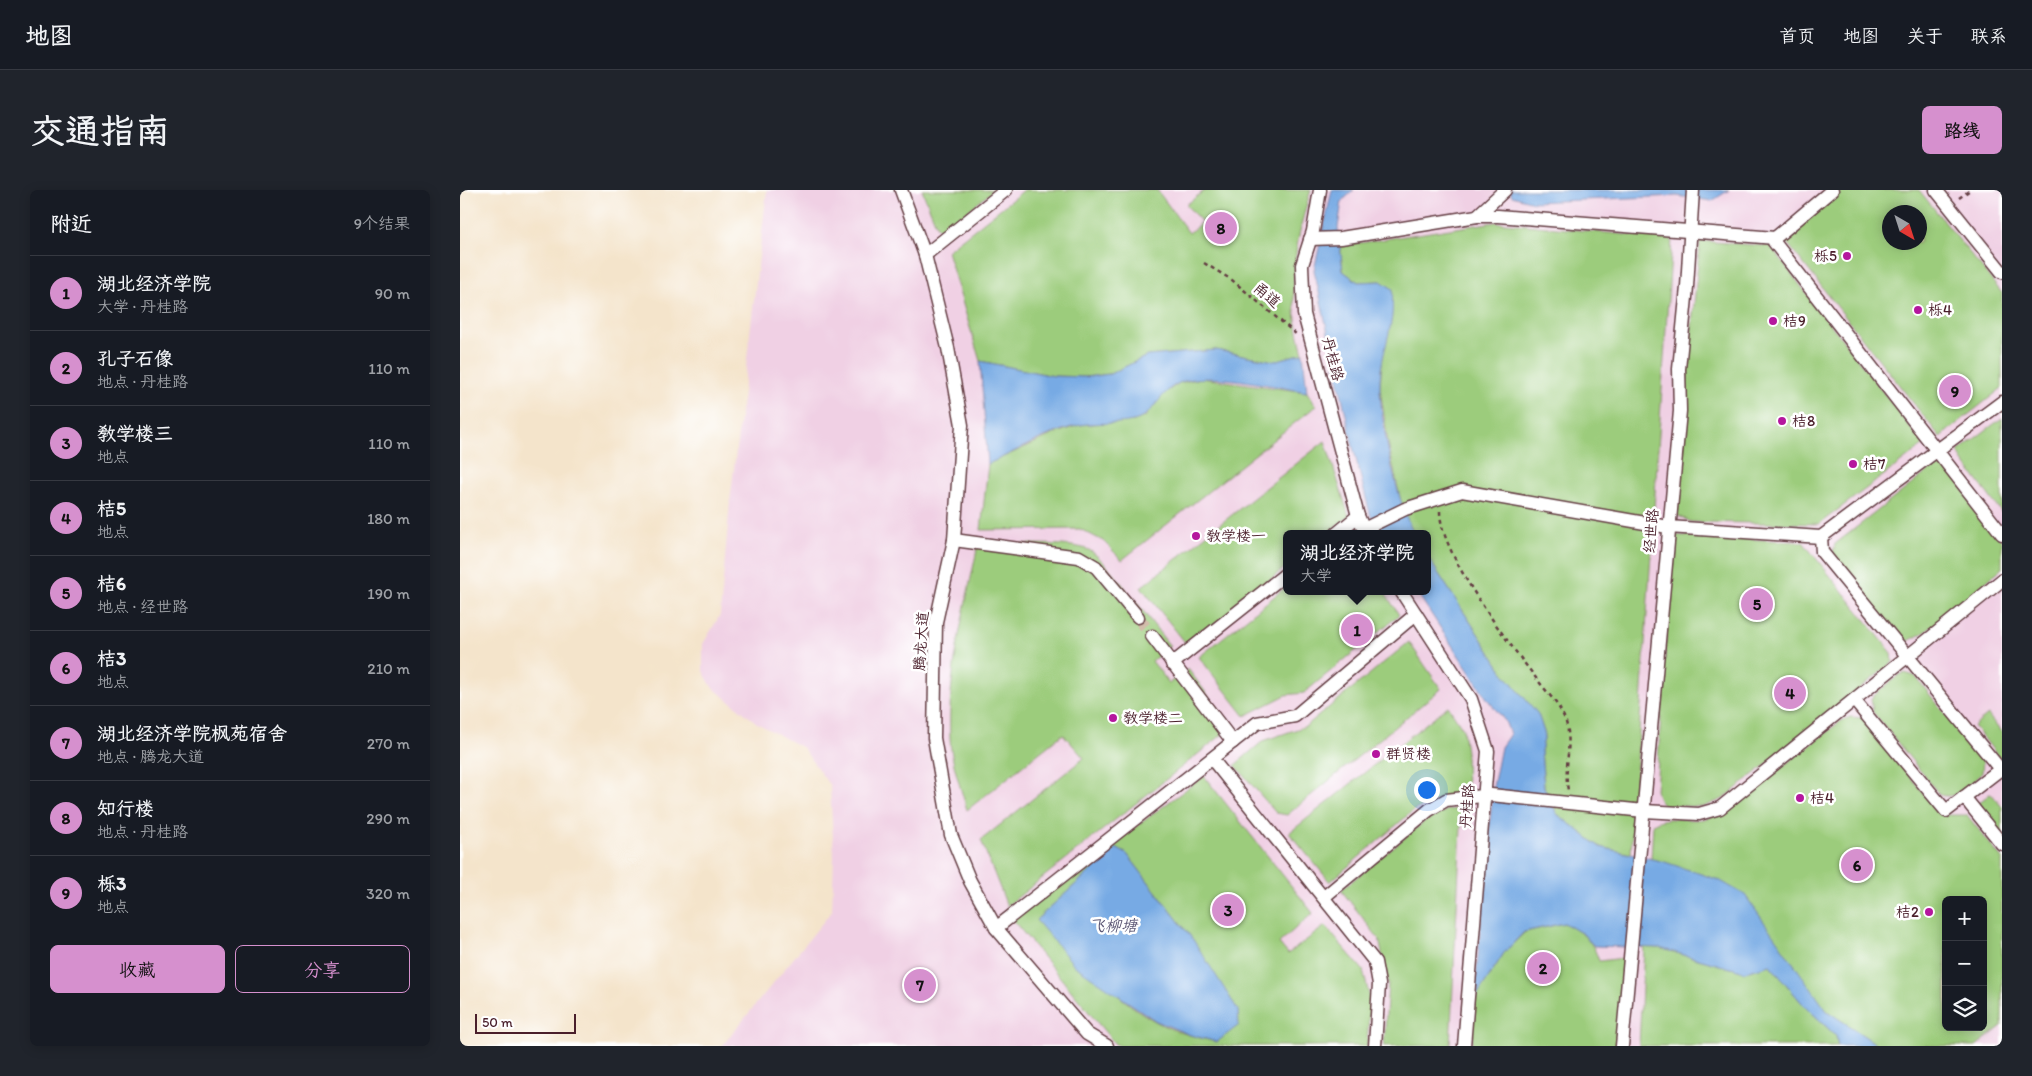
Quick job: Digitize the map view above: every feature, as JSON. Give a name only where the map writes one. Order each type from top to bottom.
[{"type":"street","name":"腾龙大道","points":[[901,190],[925,255],[948,348],[962,425],[954,540],[936,622],[934,738],[951,835],[970,881],[996,928],[1086,1034],[1107,1046]]},
{"type":"street","points":[[925,255],[1006,190]]},
{"type":"street","name":"丹桂路","points":[[1320,190],[1311,240],[1302,265],[1304,314],[1358,516],[1367,529]]},
{"type":"street","name":"经世路","points":[[1622,1046],[1641,856],[1668,527],[1680,411],[1679,369],[1693,190]]},
{"type":"street","points":[[1311,240],[1341,238],[1476,216],[1498,216],[1775,238],[1832,190]]},
{"type":"street","points":[[1936,190],[2002,272]]},
{"type":"street","points":[[1476,216],[1502,192]]},
{"type":"street","points":[[1775,238],[1774,242],[2002,534]]},
{"type":"street","points":[[1367,529],[1405,509],[1462,491],[1668,527],[1821,537],[2002,402]]},
{"type":"street","points":[[1341,530],[1358,516]]},
{"type":"street","points":[[1821,537],[1822,552],[2001,769],[1946,811],[1854,700]]},
{"type":"street","points":[[954,540],[1079,556],[1096,567],[1138,617]]},
{"type":"street","points":[[1172,664],[1283,576]]},
{"type":"street","points":[[1324,897],[1429,810],[1446,800],[1487,795],[1557,800],[1644,811],[1699,814],[1720,808],[2002,580]]},
{"type":"street","name":"丹桂路","points":[[1404,595],[1472,699],[1488,751],[1487,795],[1464,1046]]},
{"type":"street","points":[[996,928],[1257,723],[1296,716],[1416,614]]},
{"type":"street","points":[[1152,636],[1234,742]]},
{"type":"street","points":[[1212,759],[1374,962],[1379,984],[1375,1046]]},
{"type":"street","points":[[1964,797],[2002,844]]},
{"type":"path","name":"甬道","points":[[1204,263],[1232,280],[1313,348]]},
{"type":"path","points":[[1440,498],[1440,523],[1453,554],[1492,620],[1563,714],[1569,734],[1565,775],[1573,803]]},
{"type":"shaded area","points":[[767,190],[2002,190],[2002,1046],[722,1046],[832,911],[834,857],[830,786],[803,748],[757,723],[712,687],[703,671],[703,644],[720,615],[730,502]]},
{"type":"green space","points":[[922,190],[994,190],[942,232],[937,227]]},
{"type":"green space","points":[[1024,190],[1157,190],[1189,233],[1202,222],[1186,205],[1205,190],[1311,190],[1300,231],[1294,271],[1295,311],[1303,353],[1274,361],[1216,350],[1147,356],[1110,374],[1085,377],[1054,376],[980,361],[947,251]]},
{"type":"green space","points":[[1842,190],[1919,190],[2002,293],[2002,388],[1940,437],[1784,239]]},
{"type":"green space","points":[[1495,222],[1672,239],[1631,854],[1600,847],[1557,814],[1544,787],[1541,751],[1545,735],[1538,715],[1505,675],[1431,562],[1431,530],[1412,530],[1404,516],[1388,443],[1380,388],[1382,359],[1381,281],[1358,282],[1343,271],[1340,246]]},
{"type":"green space","points":[[1700,241],[1770,246],[1924,445],[1819,524],[1691,522],[1674,514]]},
{"type":"green space","points":[[1201,378],[1307,392],[1316,406],[1122,560],[1103,541],[1080,529],[981,530],[988,464],[1054,434],[1079,425],[1134,421],[1146,416],[1159,397],[1179,383]]},
{"type":"green space","points":[[2002,418],[2002,513],[1962,460],[1958,451]]},
{"type":"green space","points":[[1325,441],[1349,516],[1332,530],[1283,530],[1283,569],[1188,646],[1141,587]]},
{"type":"green space","points":[[1941,466],[1948,468],[2002,541],[2002,568],[1926,631],[1902,643],[1832,556],[1835,544],[1931,469]]},
{"type":"green space","points":[[1673,535],[1803,542],[1892,653],[1893,662],[1723,799],[1703,807],[1663,805],[1656,791]]},
{"type":"green space","points":[[1052,544],[1080,547],[1089,550],[1118,579],[1170,646],[1152,661],[1169,683],[1188,669],[1232,727],[1007,906],[981,840],[1084,758],[1063,734],[967,810],[952,757],[950,739],[951,690],[958,641],[978,545]]},
{"type":"green space","points":[[1283,589],[1283,595],[1386,595],[1399,615],[1304,693],[1286,695],[1245,716],[1199,657]]},
{"type":"green space","points":[[1409,642],[1441,689],[1287,815],[1276,813],[1235,765],[1263,741],[1306,726]]},
{"type":"green space","points":[[1905,673],[1915,676],[1983,761],[1982,773],[1962,791],[1951,796],[1939,794],[1873,712],[1871,698],[1899,675]]},
{"type":"green space","points":[[1448,706],[1463,729],[1466,752],[1467,794],[1443,798],[1414,810],[1330,882],[1289,833]]},
{"type":"green space","points":[[1988,715],[2002,733],[2002,761],[1974,726]]},
{"type":"green space","points":[[1850,717],[1863,718],[1941,815],[1967,815],[2002,859],[2002,1026],[1976,1046],[1879,1046],[1827,1011],[1719,880],[1651,859],[1653,824],[1665,819],[1703,819],[1732,806],[1841,721]]},
{"type":"green space","points":[[1204,776],[1313,913],[1279,943],[1288,954],[1325,926],[1363,970],[1370,999],[1367,1046],[1120,1046],[1115,1044],[1012,919]],"holes":[[[1116,848],[1127,854],[1194,941],[1217,1042],[1170,1028],[1139,1011],[1093,974],[1036,920]]]},
{"type":"green space","points":[[1991,793],[2002,807],[2002,835],[1977,804]]},
{"type":"green space","points":[[1462,808],[1450,1046],[1384,1046],[1388,983],[1379,939],[1341,890],[1425,821],[1447,810]]},
{"type":"green space","points":[[1564,923],[1577,930],[1590,942],[1599,961],[1624,958],[1616,1046],[1472,1046],[1474,1000],[1504,953],[1525,932]]},
{"type":"green space","points":[[1644,947],[1659,948],[1745,972],[1770,965],[1802,1003],[1836,1036],[1838,1046],[1639,1046]]},
{"type":"water","points":[[1332,190],[1354,190],[1342,201],[1338,228],[1343,271],[1358,282],[1381,281],[1393,289],[1391,325],[1380,379],[1381,404],[1391,463],[1402,503],[1412,530],[1377,530],[1370,514],[1353,447],[1314,270]]},
{"type":"water","points":[[1509,190],[1729,190],[1712,201],[1677,196],[1533,202],[1512,196]]},
{"type":"water","points":[[1216,350],[1274,361],[1303,353],[1307,392],[1241,381],[1206,378],[1191,379],[1172,387],[1140,419],[1127,422],[1086,424],[1068,428],[1044,437],[988,464],[980,361],[1054,376],[1085,377],[1110,374],[1147,356]]},
{"type":"water","points":[[1431,562],[1505,675],[1538,714],[1545,735],[1541,751],[1544,787],[1557,814],[1600,847],[1665,862],[1719,880],[1745,895],[1827,1011],[1879,1046],[1838,1046],[1836,1036],[1802,1003],[1770,965],[1745,972],[1659,948],[1594,946],[1583,934],[1564,923],[1524,932],[1504,953],[1474,1000],[1493,787],[1501,747],[1510,734],[1505,721],[1488,700],[1419,595],[1431,595]]},
{"type":"water","name":"飞柳塘","points":[[1116,848],[1127,854],[1194,941],[1238,1010],[1239,1025],[1217,1042],[1190,1035],[1156,1021],[1075,966],[1036,920]]},
{"type":"tunnel","points":[[1138,617],[1152,636]]},
{"type":"place","name":"知行楼","points":[[1221,228]]},
{"type":"place","name":"栎5","points":[[1847,256]]},
{"type":"place","name":"栎4","points":[[1918,310]]},
{"type":"place","name":"桔9","points":[[1773,321]]},
{"type":"place","name":"栎3","points":[[1955,391]]},
{"type":"place","name":"桔8","points":[[1782,421]]},
{"type":"place","name":"桔7","points":[[1853,464]]},
{"type":"place","name":"教学楼一","points":[[1196,536]]},
{"type":"place","name":"桔6","points":[[1757,604]]},
{"type":"place","name":"湖北经济学院","points":[[1357,630]]},
{"type":"place","name":"桔5","points":[[1790,693]]},
{"type":"place","name":"教学楼二","points":[[1113,718]]},
{"type":"place","name":"群贤楼","points":[[1376,754]]},
{"type":"place","name":"桔4","points":[[1800,798]]},
{"type":"place","name":"桔3","points":[[1857,865]]},
{"type":"place","name":"教学楼三","points":[[1228,910]]},
{"type":"place","name":"桔2","points":[[1929,912]]},
{"type":"place","name":"孔子石像","points":[[1543,968]]},
{"type":"place","name":"湖北经济学院枫苑宿舍","points":[[920,985]]}]
